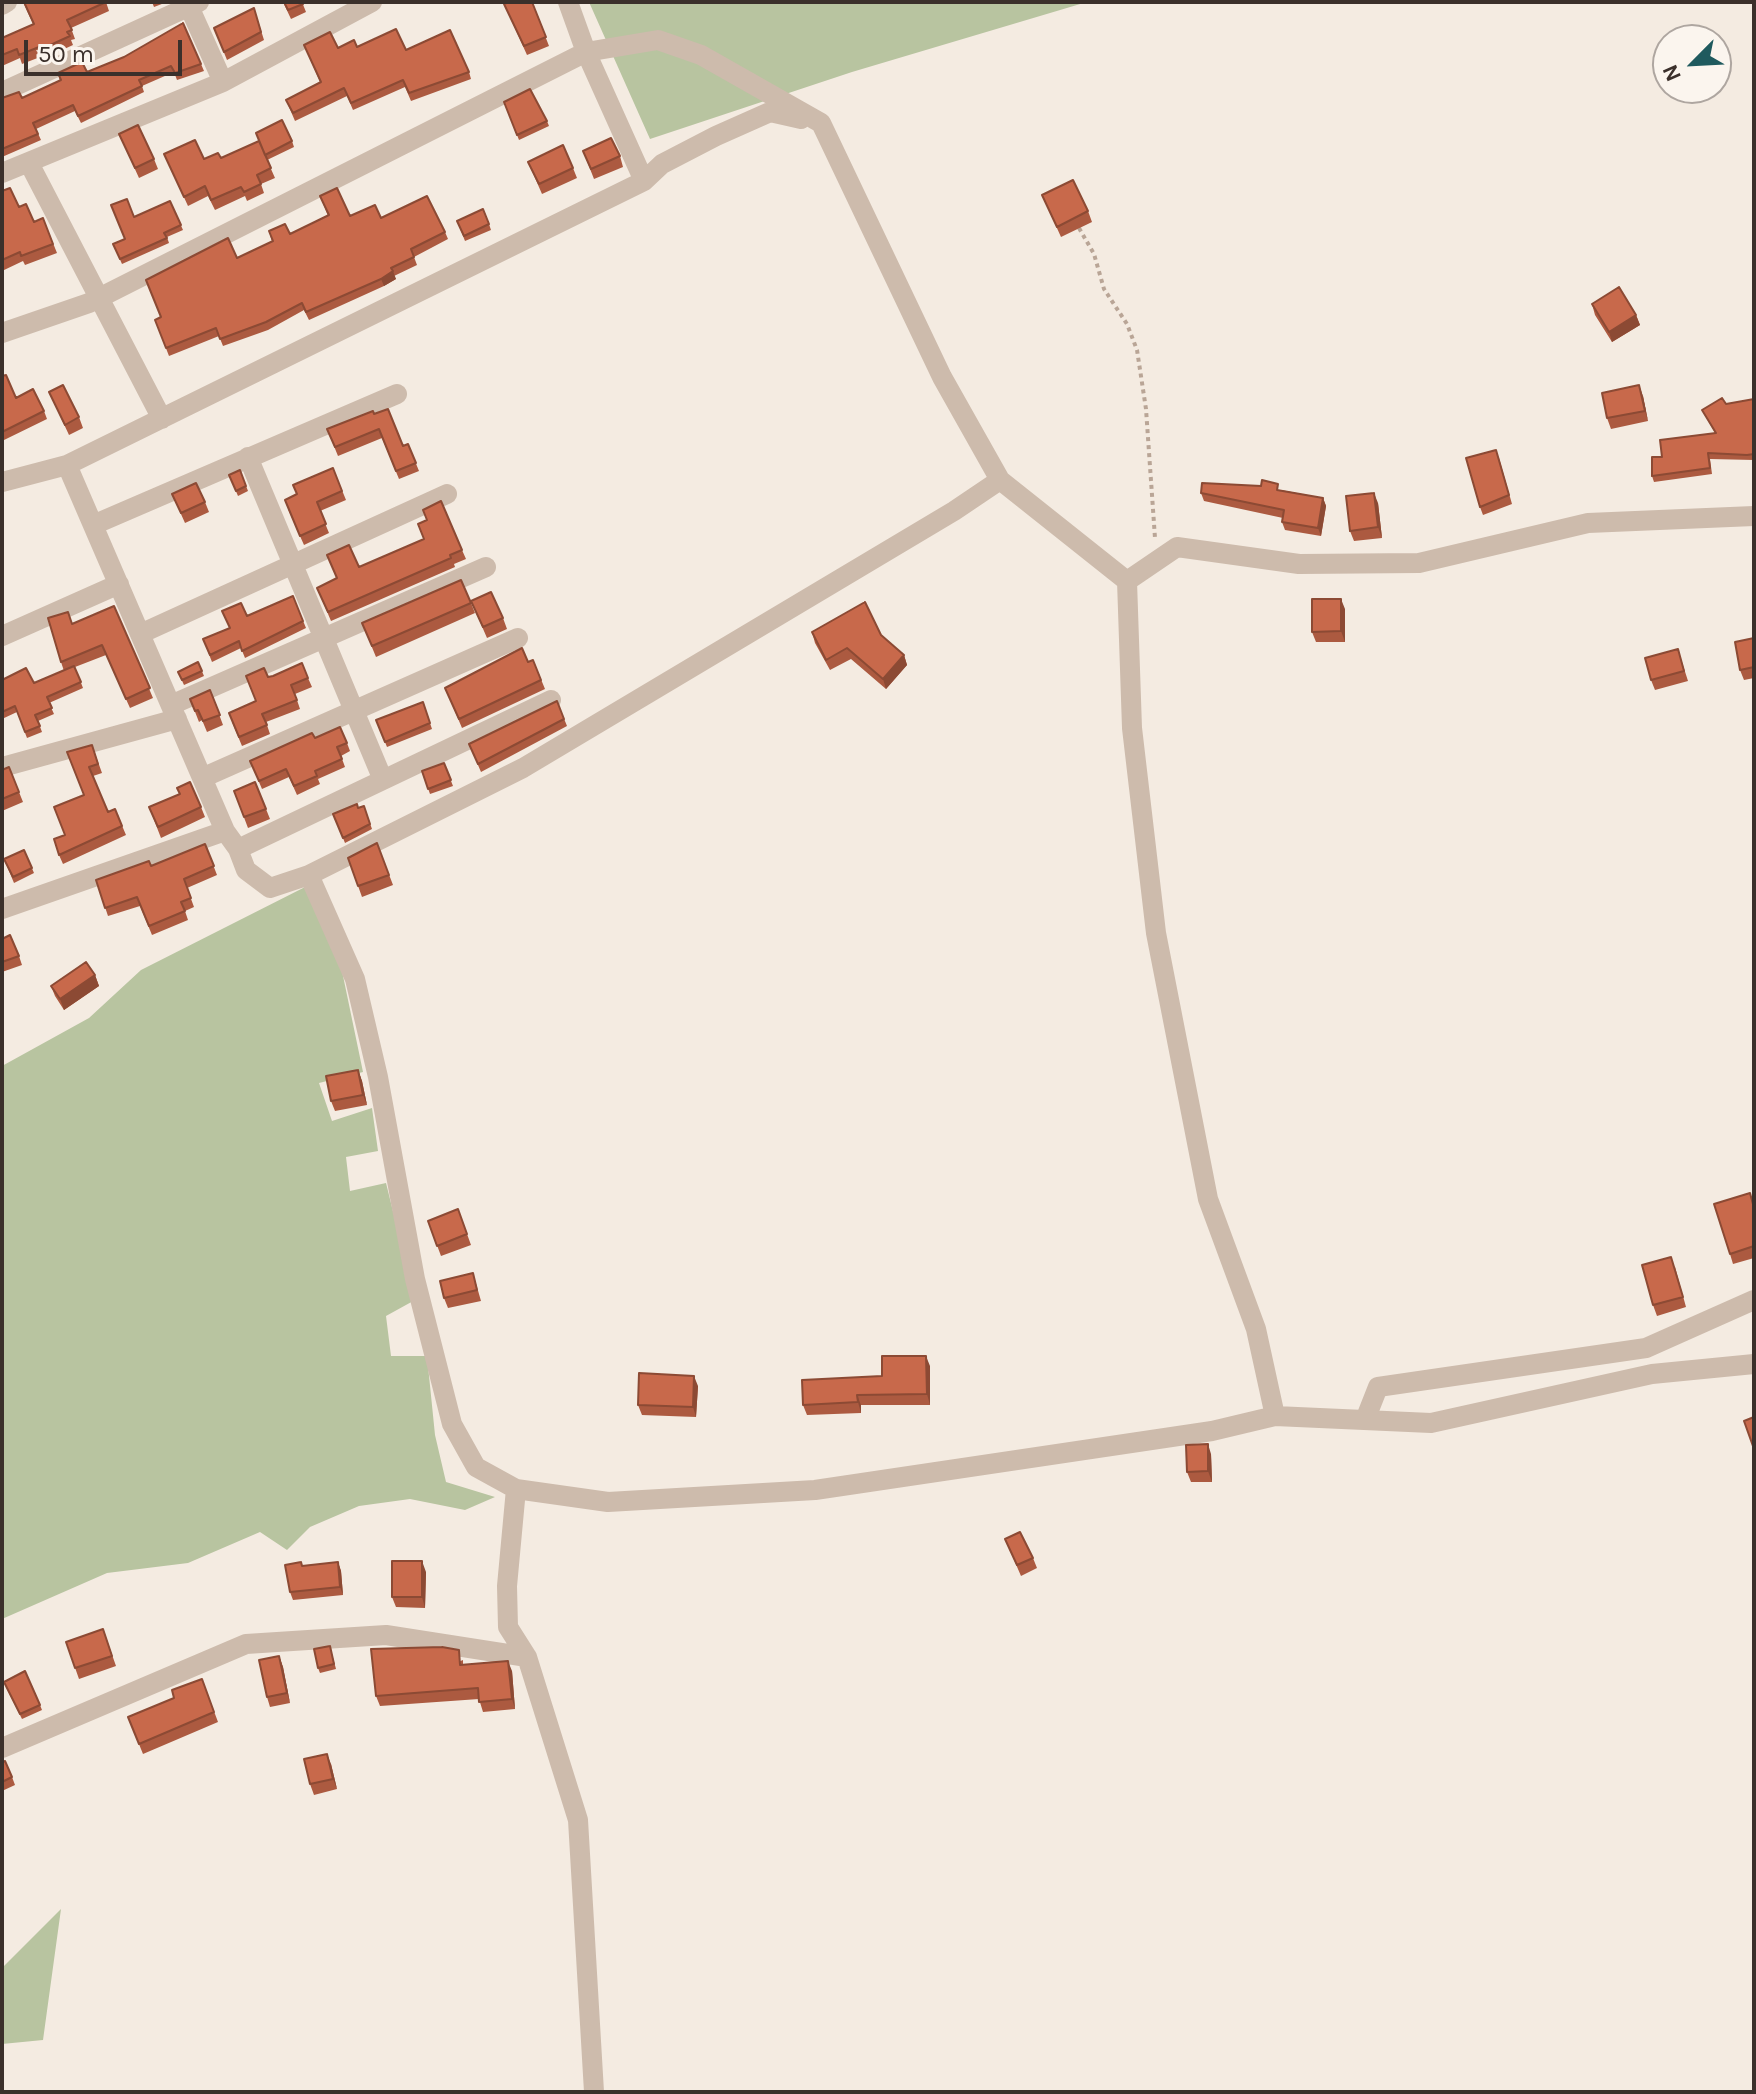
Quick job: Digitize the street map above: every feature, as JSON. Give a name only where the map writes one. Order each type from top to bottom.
[{"type":"street","points":[[2,173],[223,82],[372,2]]},
{"type":"street","points":[[568,2],[586,52],[644,181]]},
{"type":"street","points":[[2,92],[192,4],[223,82]]},
{"type":"street","points":[[2,333],[99,298],[586,52],[658,40],[701,55],[821,123],[942,377],[1000,480],[1127,581],[1132,728],[1156,933],[1208,1199],[1256,1329],[1275,1416]]},
{"type":"street","points":[[2,482],[67,465],[644,181],[662,164],[770,112],[821,123]]},
{"type":"street","points":[[29,163],[162,419]]},
{"type":"street","points":[[93,525],[397,394]]},
{"type":"street","points":[[248,457],[383,780]]},
{"type":"street","points":[[67,465],[225,831],[238,849],[246,870],[270,888],[309,875],[534,762],[941,519],[1000,480]]},
{"type":"street","points":[[140,634],[293,567],[447,494]]},
{"type":"street","points":[[1127,581],[1177,547],[1299,564],[1419,563],[1588,523],[1754,516]]},
{"type":"street","points":[[2,767],[174,712],[324,639],[486,567]]},
{"type":"street","points":[[2,636],[119,584]]},
{"type":"street","points":[[202,778],[518,638]]},
{"type":"street","points":[[238,849],[551,700]]},
{"type":"street","points":[[2,909],[225,831]]},
{"type":"street","points":[[309,875],[355,979],[378,1077],[415,1279],[452,1424],[476,1467],[516,1489],[608,1502],[815,1490],[1212,1431],[1275,1416],[1431,1423],[1652,1374],[1754,1364]]},
{"type":"street","points":[[1365,1420],[1378,1387],[1646,1348],[1754,1300]]},
{"type":"street","points":[[516,1489],[507,1586],[508,1627],[527,1657],[578,1820],[594,2092]]},
{"type":"street","points":[[2,1748],[246,1644],[386,1635],[527,1657]]},
{"type":"path","points":[[1079,228],[1094,254],[1104,289],[1127,324],[1137,350],[1146,409],[1157,560]]},
{"type":"green space","points":[[589,2],[1087,2],[852,72],[650,139]]},
{"type":"green space","points":[[311,884],[337,947],[363,1072],[319,1083],[332,1121],[372,1108],[378,1151],[346,1157],[350,1191],[386,1183],[415,1300],[386,1316],[391,1356],[427,1356],[435,1435],[446,1482],[495,1497],[465,1510],[410,1499],[359,1506],[310,1527],[287,1550],[260,1532],[188,1563],[107,1573],[2,1619],[2,1066],[89,1018],[141,970]]},
{"type":"green space","points":[[61,1909],[43,2040],[2,2044],[2,1968]]},
{"type":"building","points":[[24,2],[106,2],[67,20],[72,30],[67,32],[70,36],[19,55],[17,49],[2,55],[2,38],[34,24]]},
{"type":"building","points":[[284,2],[302,2],[303,4],[288,10]]},
{"type":"building","points":[[532,2],[546,37],[524,46],[504,4]]},
{"type":"building","points":[[254,8],[261,32],[224,52],[214,28]]},
{"type":"building","points":[[183,23],[201,64],[175,73],[171,66],[139,80],[142,86],[78,116],[73,105],[33,123],[38,134],[2,149],[2,98],[19,92],[22,98],[61,80],[58,73],[82,62],[87,72],[124,57]]},
{"type":"building","points":[[396,29],[406,50],[450,30],[469,72],[409,93],[403,80],[351,103],[344,88],[293,113],[286,100],[321,82],[304,45],[330,32],[338,48],[354,40],[357,47]]},
{"type":"building","points":[[530,89],[547,121],[517,135],[504,102]]},
{"type":"building","points":[[282,120],[292,141],[265,155],[256,133]]},
{"type":"building","points":[[138,125],[154,159],[135,168],[119,134]]},
{"type":"building","points":[[611,138],[620,156],[591,169],[583,151]]},
{"type":"building","points":[[195,140],[204,159],[218,153],[221,158],[259,141],[271,168],[257,175],[261,184],[244,192],[241,187],[211,200],[205,186],[184,197],[164,154]]},
{"type":"building","points":[[563,145],[573,168],[539,184],[528,162]]},
{"type":"building","points":[[1073,180],[1088,211],[1057,227],[1042,195]]},
{"type":"building","points":[[10,188],[19,207],[26,204],[34,222],[43,218],[53,244],[2,260],[2,191]]},
{"type":"building","points":[[337,188],[350,216],[375,205],[381,218],[427,196],[445,232],[411,249],[414,257],[391,268],[393,271],[381,279],[306,312],[302,303],[266,322],[220,339],[216,328],[166,348],[155,320],[161,317],[146,280],[228,238],[237,258],[273,241],[269,231],[285,224],[290,234],[329,215],[320,196]]},
{"type":"building","points":[[127,199],[134,217],[170,201],[181,225],[164,233],[167,238],[120,259],[113,244],[125,239],[111,205]]},
{"type":"building","points":[[483,209],[489,224],[464,236],[457,221]]},
{"type":"building","points":[[1619,287],[1636,315],[1609,332],[1592,304]]},
{"type":"building","points":[[6,375],[16,398],[33,389],[44,411],[2,432],[2,376]]},
{"type":"building","points":[[63,385],[79,417],[65,425],[49,392]]},
{"type":"building","points":[[1639,385],[1645,411],[1607,418],[1602,393]]},
{"type":"building","points":[[1722,398],[1726,404],[1754,399],[1754,454],[1708,453],[1710,468],[1652,476],[1652,457],[1662,457],[1660,440],[1716,433],[1702,410]]},
{"type":"building","points":[[388,409],[403,446],[408,444],[416,463],[396,471],[379,429],[335,447],[327,429],[373,411],[374,414]]},
{"type":"building","points":[[1496,450],[1509,495],[1480,507],[1466,458]]},
{"type":"building","points":[[333,468],[342,491],[317,502],[326,524],[300,536],[285,500],[297,494],[293,485]]},
{"type":"building","points":[[240,470],[246,486],[236,491],[229,475]]},
{"type":"building","points":[[1262,480],[1278,484],[1277,490],[1323,498],[1318,528],[1282,522],[1284,510],[1201,493],[1202,483],[1261,486]]},
{"type":"building","points":[[196,483],[205,502],[181,513],[172,494]]},
{"type":"building","points":[[1374,493],[1378,527],[1350,531],[1346,496]]},
{"type":"building","points":[[441,501],[462,550],[450,555],[451,558],[328,612],[317,588],[337,578],[327,555],[349,545],[359,567],[424,539],[418,524],[427,520],[423,510]]},
{"type":"building","points":[[461,580],[471,603],[372,646],[362,623]]},
{"type":"building","points":[[491,592],[503,618],[483,627],[471,601]]},
{"type":"building","points":[[293,596],[303,621],[242,651],[239,641],[210,655],[203,639],[230,628],[222,611],[241,603],[247,616]]},
{"type":"building","points":[[1312,599],[1341,599],[1341,631],[1312,632]]},
{"type":"building","points":[[865,602],[881,635],[904,655],[883,679],[847,648],[826,660],[812,632]]},
{"type":"building","points":[[114,606],[150,688],[126,699],[102,645],[61,662],[48,618],[68,612],[72,624]]},
{"type":"building","points":[[1754,638],[1754,667],[1740,670],[1735,642]]},
{"type":"building","points":[[522,648],[528,662],[533,660],[541,680],[459,719],[445,688]]},
{"type":"building","points":[[1678,649],[1684,671],[1651,680],[1645,658]]},
{"type":"building","points":[[198,662],[202,671],[182,680],[178,672]]},
{"type":"building","points":[[302,663],[308,678],[291,685],[297,700],[262,714],[267,725],[239,737],[229,713],[256,701],[246,676],[264,668],[268,677],[273,676]]},
{"type":"building","points":[[74,666],[81,682],[47,697],[52,708],[35,715],[40,726],[25,732],[15,706],[2,712],[2,680],[26,668],[34,683]]},
{"type":"building","points":[[210,690],[220,715],[203,721],[190,699]]},
{"type":"building","points":[[557,701],[564,719],[478,764],[469,744]]},
{"type":"building","points":[[423,702],[430,723],[385,742],[376,720]]},
{"type":"building","points":[[340,727],[347,743],[337,747],[342,759],[315,771],[317,776],[294,786],[286,769],[259,781],[250,761],[312,733],[315,738]]},
{"type":"building","points":[[92,745],[98,764],[89,767],[108,812],[115,809],[122,826],[59,855],[54,839],[65,835],[54,807],[84,795],[67,752]]},
{"type":"building","points":[[444,763],[451,780],[428,789],[422,771]]},
{"type":"building","points":[[9,767],[19,792],[2,799],[2,770]]},
{"type":"building","points":[[190,782],[201,807],[158,827],[149,807],[180,794],[177,788]]},
{"type":"building","points":[[255,782],[266,809],[244,817],[234,791]]},
{"type":"building","points":[[357,804],[358,808],[364,806],[370,824],[343,838],[333,814]]},
{"type":"building","points":[[377,843],[389,875],[358,886],[348,858]]},
{"type":"building","points":[[205,844],[214,866],[184,879],[191,898],[181,902],[185,911],[149,926],[137,897],[105,908],[96,880],[149,861],[151,866]]},
{"type":"building","points":[[24,850],[32,868],[13,877],[4,859]]},
{"type":"building","points":[[10,935],[19,956],[2,962],[2,939]]},
{"type":"building","points":[[86,962],[95,975],[60,999],[51,986]]},
{"type":"building","points":[[358,1070],[363,1095],[331,1101],[326,1076]]},
{"type":"building","points":[[1750,1193],[1754,1208],[1754,1246],[1730,1254],[1714,1204]]},
{"type":"building","points":[[458,1209],[467,1234],[437,1246],[428,1221]]},
{"type":"building","points":[[1671,1257],[1683,1297],[1653,1305],[1642,1265]]},
{"type":"building","points":[[473,1273],[477,1290],[444,1298],[440,1281]]},
{"type":"building","points":[[882,1356],[926,1356],[927,1394],[857,1395],[858,1402],[803,1405],[802,1380],[882,1376]]},
{"type":"building","points":[[639,1373],[694,1376],[693,1407],[638,1405]]},
{"type":"building","points":[[1754,1417],[1754,1449],[1744,1421]]},
{"type":"building","points":[[1208,1444],[1208,1471],[1187,1472],[1186,1445]]},
{"type":"building","points":[[1020,1532],[1033,1558],[1017,1565],[1005,1539]]},
{"type":"building","points":[[392,1561],[422,1561],[422,1597],[392,1597]]},
{"type":"building","points":[[301,1562],[302,1566],[338,1562],[340,1587],[290,1592],[285,1565]]},
{"type":"building","points":[[103,1629],[112,1656],[75,1668],[66,1642]]},
{"type":"building","points":[[330,1646],[334,1664],[318,1668],[314,1649]]},
{"type":"building","points":[[442,1647],[459,1650],[460,1665],[508,1661],[512,1699],[479,1702],[478,1688],[376,1696],[371,1649]]},
{"type":"building","points":[[279,1656],[287,1693],[267,1697],[259,1660]]},
{"type":"building","points":[[25,1671],[40,1705],[20,1714],[4,1682]]},
{"type":"building","points":[[202,1679],[214,1712],[139,1744],[128,1717],[174,1698],[172,1690]]},
{"type":"building","points":[[327,1754],[333,1779],[310,1784],[304,1759]]},
{"type":"building","points":[[5,1761],[12,1777],[2,1782],[2,1762]]}]
